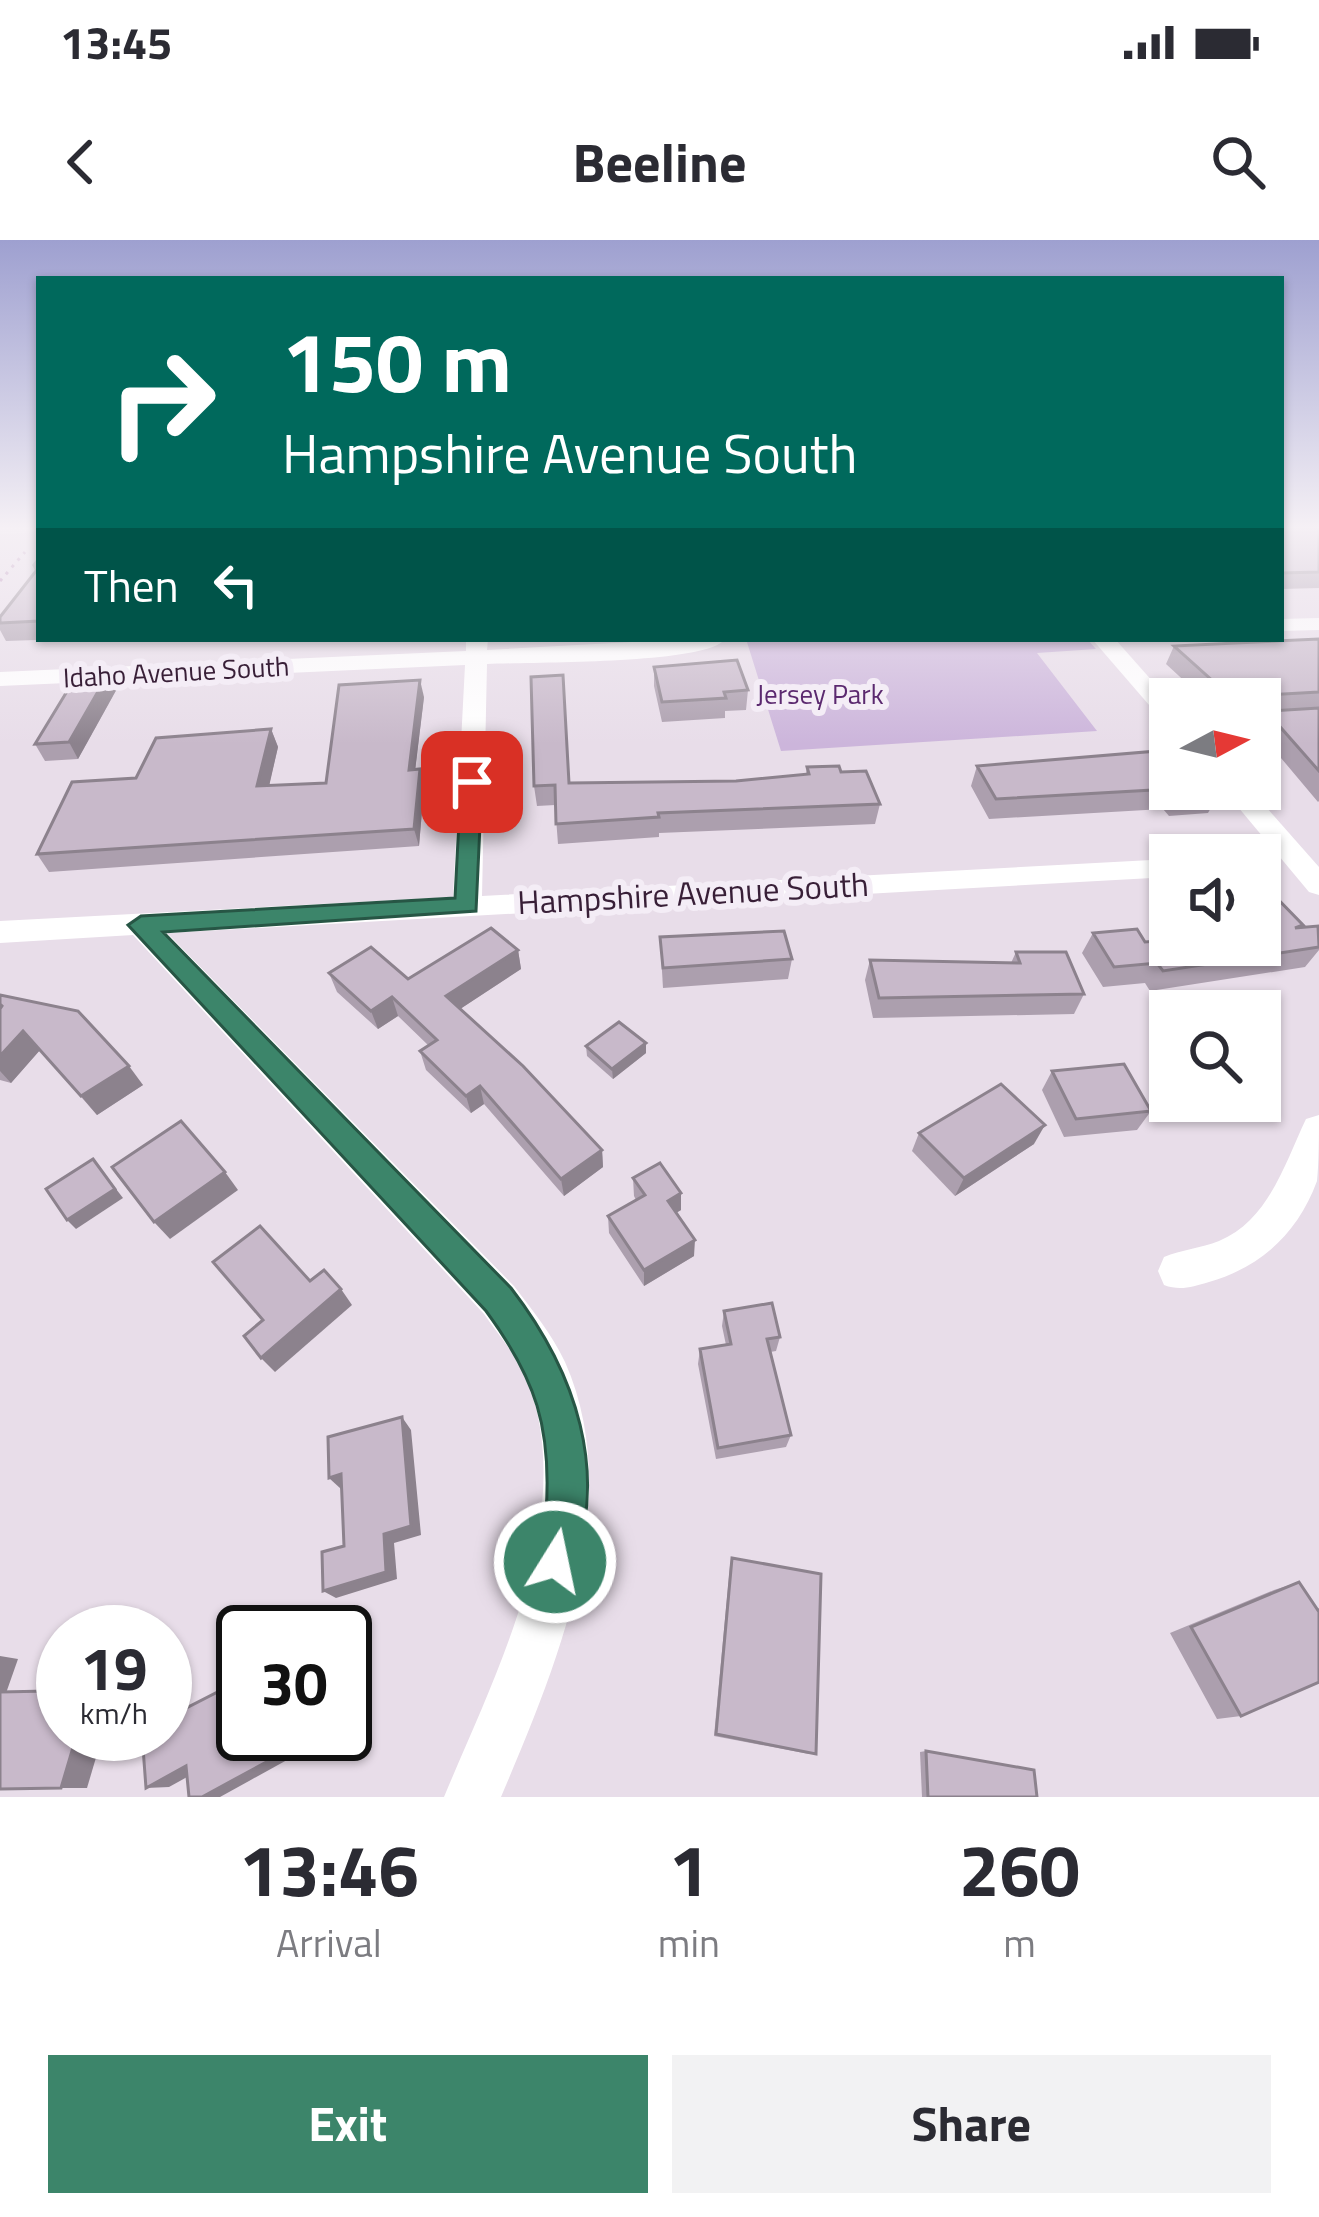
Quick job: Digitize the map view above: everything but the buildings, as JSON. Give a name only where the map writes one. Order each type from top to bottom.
[{"type":"street","points":[[1284,625],[1319,624]]},
{"type":"street","name":"Idaho Avenue South","points":[[0,679],[477,648],[665,649],[705,642]]},
{"type":"street","points":[[1106,642],[1149,691]]},
{"type":"street","points":[[467,905],[477,648]]},
{"type":"street","points":[[1257,810],[1309,861],[1319,885]]},
{"type":"street","name":"Hampshire Avenue South","points":[[0,932],[1149,869]]},
{"type":"street","points":[[141,925],[499,1300],[531,1342],[551,1381],[565,1440],[566,1517],[544,1607],[472,1797]]},
{"type":"street","points":[[1178,1271],[1237,1253],[1275,1218],[1302,1178],[1319,1130]]},
{"type":"green space","name":"Jersey Park","points":[[747,642],[1090,642],[1096,649],[1037,653],[1097,731],[781,751]]},
{"type":"route","points":[[472,782],[467,905],[141,925],[499,1300],[531,1342],[551,1381],[565,1440],[566,1517],[555,1562]]}]
